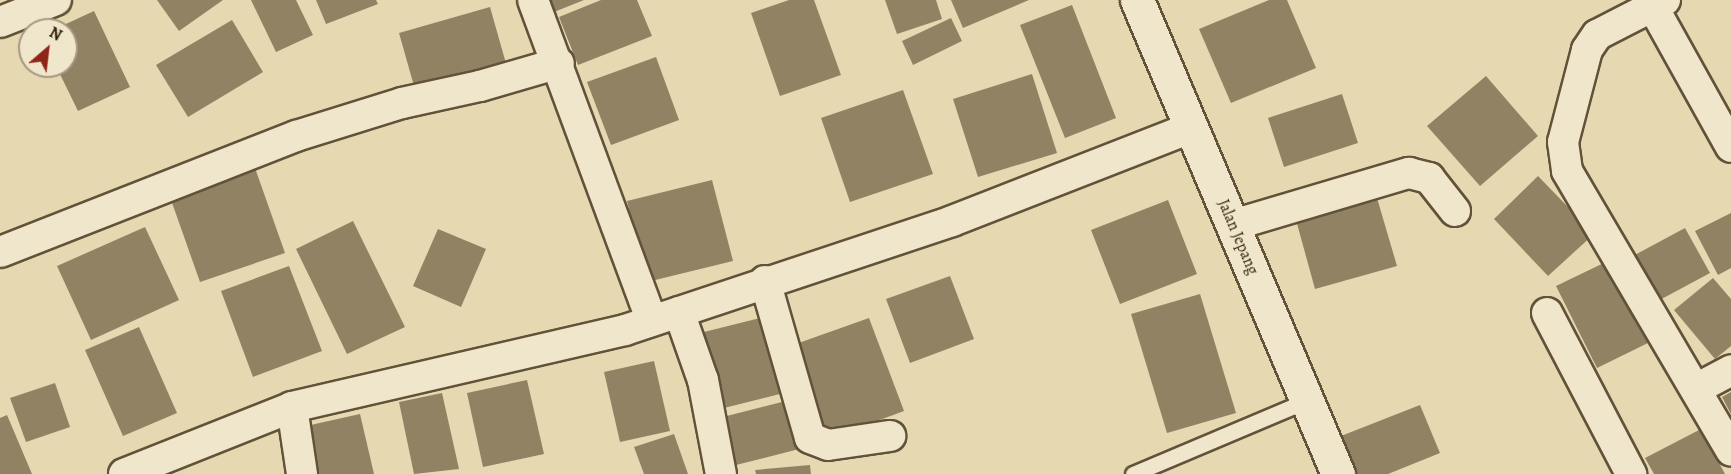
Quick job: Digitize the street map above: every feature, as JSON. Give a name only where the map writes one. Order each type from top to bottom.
[{"type":"street","points":[[0,22],[56,0]]},
{"type":"street","points":[[533,0],[666,316],[703,380],[721,474]]},
{"type":"street","name":"Jalan Jepang","points":[[1137,0],[1338,474]]},
{"type":"street","points":[[1731,147],[1659,3],[1605,29],[1592,42],[1563,142],[1567,171],[1731,451]]},
{"type":"street","points":[[0,252],[296,136],[402,103],[480,86],[559,63]]},
{"type":"street","points":[[124,474],[292,407],[666,316],[952,220],[1191,128]]},
{"type":"street","points":[[1233,225],[1409,173],[1429,178],[1455,211]]},
{"type":"street","points":[[765,281],[810,438],[828,445],[890,436]]},
{"type":"street","points":[[1547,313],[1631,474]]},
{"type":"street","points":[[1696,389],[1731,370]]},
{"type":"street","points":[[292,407],[302,474]]},
{"type":"lane","points":[[1133,474],[1308,400]]},
{"type":"building","points":[[157,0],[223,0],[179,31]]},
{"type":"building","points":[[251,0],[296,0],[313,35],[276,52]]},
{"type":"building","points":[[316,0],[376,0],[378,4],[326,24]]},
{"type":"building","points":[[549,0],[584,0],[554,12]]},
{"type":"building","points":[[601,0],[637,0],[652,36],[578,65],[559,17]]},
{"type":"building","points":[[789,0],[814,0],[841,75],[780,96],[751,13]]},
{"type":"building","points":[[885,0],[936,0],[942,19],[897,34]]},
{"type":"building","points":[[951,0],[1029,0],[963,28]]},
{"type":"building","points":[[1269,0],[1287,0],[1316,68],[1231,103],[1199,29]]},
{"type":"building","points":[[1072,5],[1116,118],[1065,138],[1020,25]]},
{"type":"building","points":[[490,7],[507,67],[416,93],[399,33]]},
{"type":"building","points":[[94,11],[130,87],[78,111],[62,78],[78,78],[78,18]]},
{"type":"building","points":[[951,18],[962,41],[913,65],[902,41]]},
{"type":"building","points":[[232,20],[263,72],[188,117],[156,65]]},
{"type":"building","points":[[656,57],[679,120],[611,145],[587,82]]},
{"type":"building","points":[[1032,74],[1057,153],[978,177],[953,99]]},
{"type":"building","points":[[1486,76],[1538,136],[1480,186],[1427,126]]},
{"type":"building","points":[[903,90],[933,174],[850,202],[821,118]]},
{"type":"building","points":[[1342,94],[1358,143],[1284,167],[1268,118]]},
{"type":"building","points":[[255,168],[285,253],[200,282],[170,197]]},
{"type":"building","points":[[1538,176],[1594,234],[1548,276],[1494,219]]},
{"type":"building","points":[[712,180],[733,261],[647,282],[627,201]]},
{"type":"building","points":[[1377,198],[1397,266],[1315,289],[1296,220]]},
{"type":"building","points":[[1168,200],[1197,274],[1120,304],[1091,230]]},
{"type":"building","points":[[1731,213],[1731,268],[1718,275],[1695,231]]},
{"type":"building","points":[[353,221],[405,327],[347,354],[296,249]]},
{"type":"building","points":[[145,227],[179,300],[91,340],[57,266]]},
{"type":"building","points":[[1685,228],[1710,273],[1656,302],[1631,257]]},
{"type":"building","points":[[438,229],[486,249],[461,307],[413,286]]},
{"type":"building","points":[[1610,260],[1650,342],[1597,368],[1556,286]]},
{"type":"building","points":[[289,266],[322,351],[253,377],[221,291]]},
{"type":"building","points":[[950,276],[974,339],[910,363],[886,299]]},
{"type":"building","points":[[1713,278],[1731,299],[1731,346],[1715,359],[1674,310]]},
{"type":"building","points":[[1200,294],[1236,413],[1167,433],[1131,314]]},
{"type":"building","points":[[764,317],[784,393],[724,408],[704,332]]},
{"type":"building","points":[[869,318],[904,411],[828,439],[793,345]]},
{"type":"building","points":[[139,327],[177,413],[123,436],[85,350]]},
{"type":"building","points":[[654,361],[670,431],[620,442],[604,372]]},
{"type":"building","points":[[527,380],[544,454],[483,467],[467,393]]},
{"type":"building","points":[[55,383],[70,427],[26,442],[10,398]]},
{"type":"building","points":[[1731,392],[1731,414],[1722,397]]},
{"type":"building","points":[[442,393],[459,469],[414,474],[399,402]]},
{"type":"building","points":[[794,399],[807,447],[728,467],[715,419]]},
{"type":"building","points":[[1420,405],[1440,453],[1388,474],[1356,474],[1341,436]]},
{"type":"building","points":[[360,414],[374,474],[317,474],[306,426]]},
{"type":"building","points":[[7,415],[32,474],[0,474],[0,418]]},
{"type":"building","points":[[1701,429],[1725,474],[1654,474],[1645,458]]},
{"type":"building","points":[[674,434],[688,474],[644,474],[634,447]]},
{"type":"building","points":[[810,465],[811,474],[756,474],[755,470]]}]
